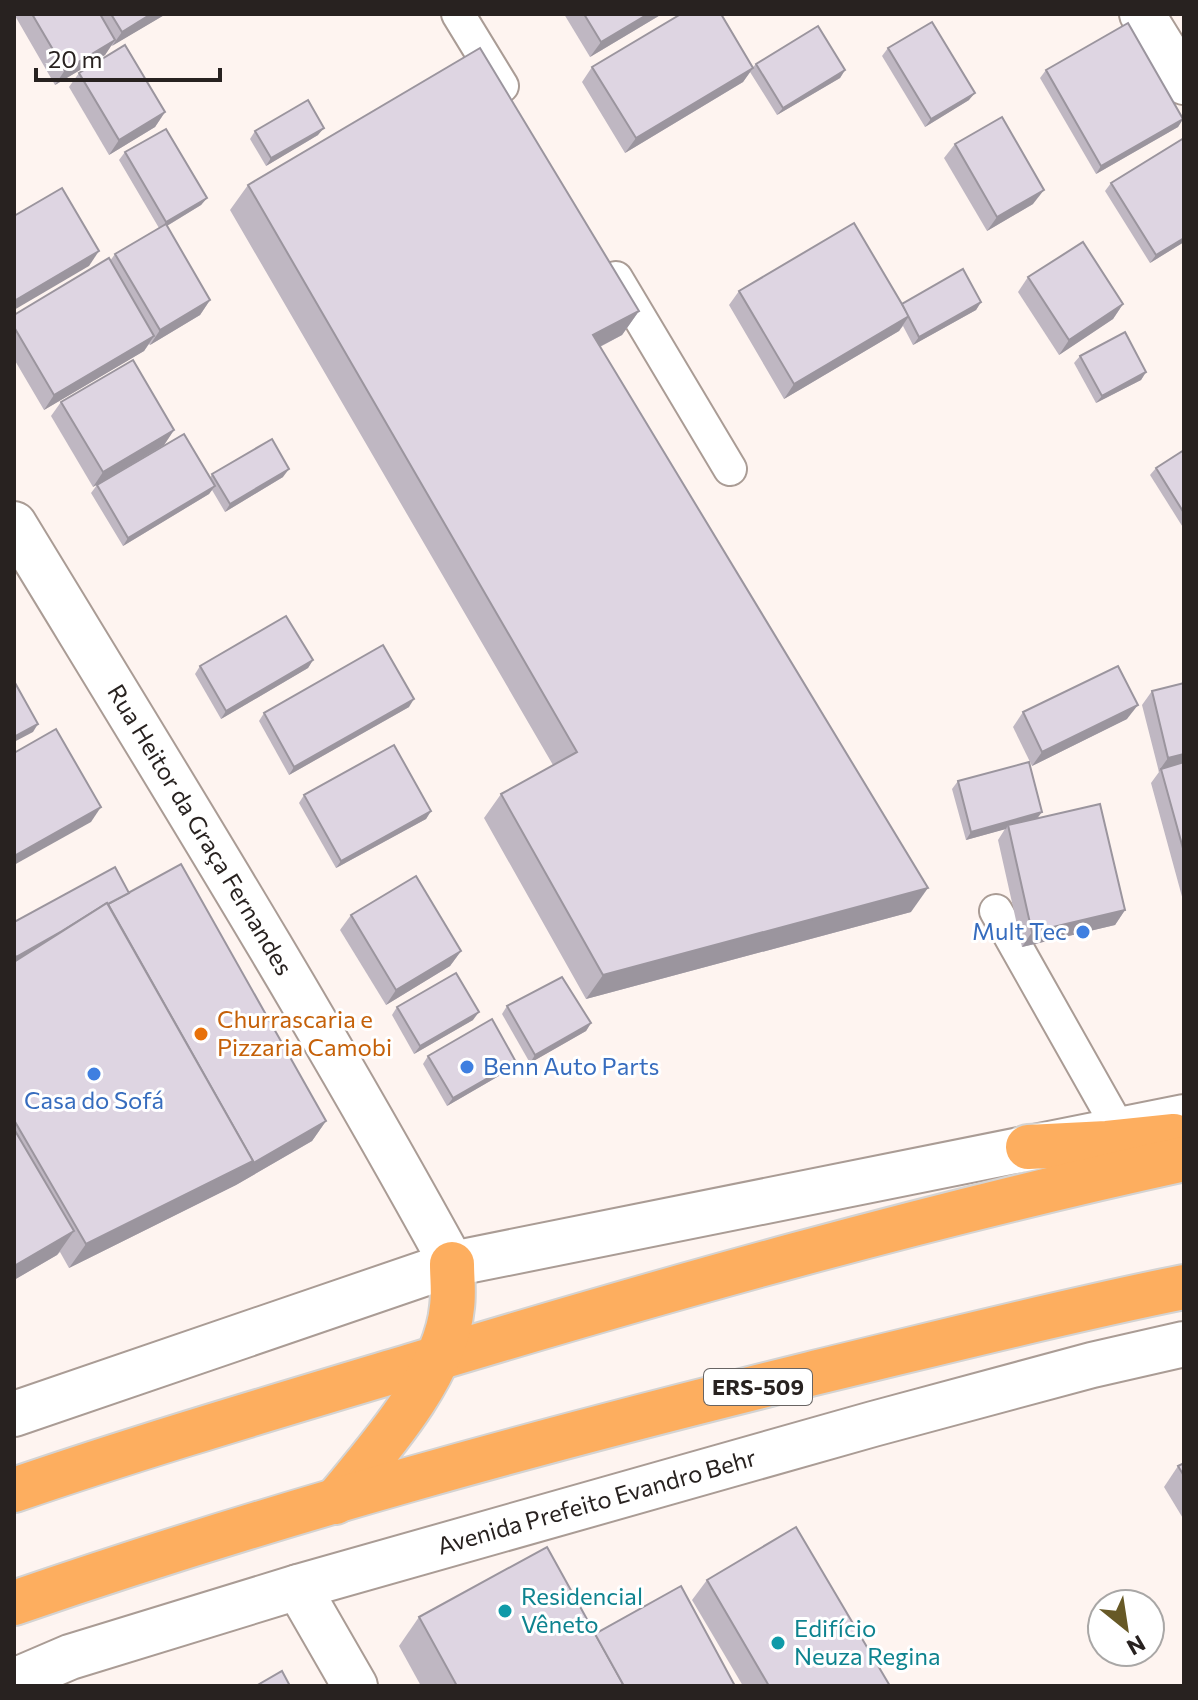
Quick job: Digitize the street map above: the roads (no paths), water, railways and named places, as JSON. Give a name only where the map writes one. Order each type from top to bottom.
[{"type":"highway","points":[[1028,1147],[1107,1143],[1184,1134]]},
{"type":"highway","points":[[14,1490],[105,1459],[562,1320],[1040,1190],[1184,1159]]},
{"type":"highway","points":[[335,1502],[411,1405],[438,1358],[452,1310],[452,1264]]},
{"type":"highway","name":"ERS-509","points":[[14,1603],[122,1566],[594,1427],[1062,1312],[1184,1287]]},
{"type":"main road","points":[[1142,14],[1184,82]]},
{"type":"main road","name":"Rua Heitor da Graça Fernandes","points":[[14,524],[233,880],[452,1264]]},
{"type":"main road","points":[[14,1414],[452,1264],[1184,1117]]},
{"type":"main road","name":"Avenida Prefeito Evandro Behr","points":[[14,1681],[70,1657],[298,1587],[873,1424],[1092,1365],[1184,1344]]},
{"type":"main road","points":[[298,1587],[355,1686]]},
{"type":"lane","points":[[458,14],[518,113]]},
{"type":"lane","points":[[603,257],[730,469]]},
{"type":"lane","points":[[996,911],[1119,1129]]},
{"type":"place","name":"Mult Tec","points":[[1083,932]]},
{"type":"place","name":"Churrascaria e Pizzaria Camobi","points":[[201,1034]]},
{"type":"place","name":"Benn Auto Parts","points":[[467,1067]]},
{"type":"place","name":"Casa do Sofá","points":[[94,1074]]},
{"type":"place","name":"Residencial Vêneto","points":[[505,1611]]},
{"type":"place","name":"Edifício Neuza Regina","points":[[778,1643]]}]
